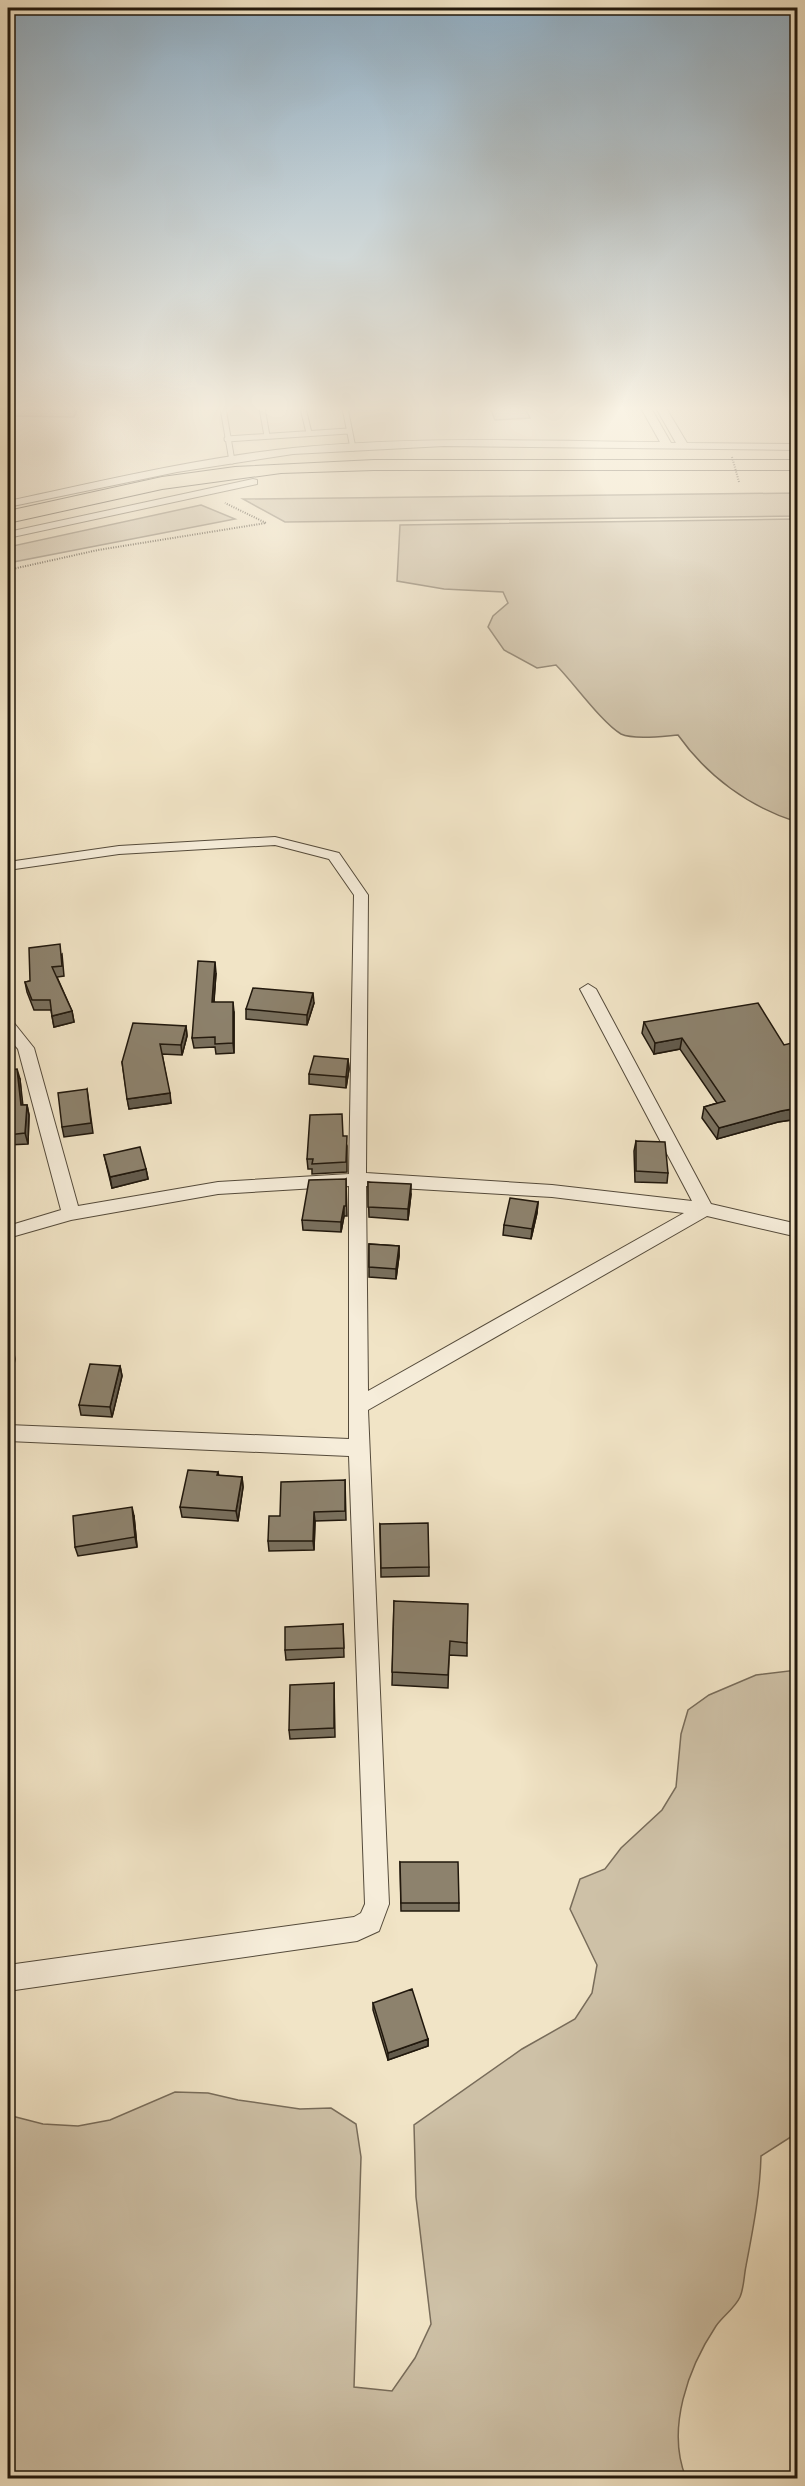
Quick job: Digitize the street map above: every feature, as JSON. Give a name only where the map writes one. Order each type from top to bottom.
[{"type":"highway","points":[[8,528],[26,524]]},
{"type":"street","points":[[8,535],[58,524]]},
{"type":"street","points":[[8,866],[118,850],[275,841],[334,856],[361,895],[357,1227],[359,1448],[377,1905],[370,1922],[357,1929],[8,1978]]},
{"type":"street","points":[[588,989],[705,1209]]},
{"type":"street","points":[[8,1028],[26,1048],[71,1214]]},
{"type":"street","points":[[8,1232],[71,1214],[218,1188],[359,1179],[552,1191],[705,1209],[798,1232]]},
{"type":"street","points":[[359,1406],[705,1209]]},
{"type":"street","points":[[8,1433],[359,1448]]},
{"type":"path","points":[[8,570],[98,550],[260,524]]},
{"type":"shaded area","points":[[114,524],[209,524],[8,563],[8,547]]},
{"type":"shaded area","points":[[797,524],[797,822],[762,808],[730,788],[702,764],[678,735],[641,737],[621,734],[613,729],[556,665],[537,668],[504,650],[488,627],[493,616],[508,603],[503,592],[444,589],[397,581],[400,525]]},
{"type":"shaded area","points":[[797,1670],[797,2133],[761,2156],[756,2211],[741,2293],[738,2301],[719,2322],[706,2343],[683,2399],[678,2439],[680,2459],[686,2478],[8,2478],[8,2115],[43,2124],[78,2126],[110,2120],[175,2092],[208,2093],[300,2109],[331,2108],[356,2124],[361,2157],[354,2387],[392,2391],[415,2358],[431,2324],[416,2197],[414,2125],[522,2049],[575,2019],[592,1993],[597,1965],[570,1909],[580,1879],[605,1869],[621,1848],[662,1810],[676,1787],[681,1734],[688,1710],[709,1695],[756,1675]]},
{"type":"building","points":[[60,944],[62,966],[52,967],[72,1011],[52,1016],[50,1000],[32,1000],[25,982],[30,981],[29,948]]},
{"type":"building","points":[[198,961],[215,962],[212,1002],[233,1002],[233,1043],[215,1044],[215,1037],[192,1038]]},
{"type":"building","points":[[253,988],[313,993],[307,1015],[246,1009]]},
{"type":"building","points":[[758,1003],[784,1045],[796,1042],[798,1044],[798,1108],[719,1128],[704,1107],[725,1101],[682,1038],[655,1043],[644,1022]]},
{"type":"building","points":[[133,1023],[186,1026],[181,1045],[160,1044],[170,1093],[127,1099],[122,1062]]},
{"type":"building","points":[[314,1056],[348,1059],[346,1077],[309,1074]]},
{"type":"building","points":[[17,1069],[21,1105],[27,1105],[25,1133],[8,1135],[8,1070]]},
{"type":"building","points":[[87,1089],[91,1123],[62,1127],[58,1093]]},
{"type":"building","points":[[342,1114],[343,1136],[347,1136],[346,1162],[312,1164],[313,1159],[307,1159],[310,1115]]},
{"type":"building","points":[[636,1141],[665,1142],[668,1173],[636,1171]]},
{"type":"building","points":[[140,1147],[146,1169],[110,1177],[104,1155]]},
{"type":"building","points":[[346,1179],[346,1206],[344,1206],[341,1222],[302,1220],[309,1180]]},
{"type":"building","points":[[368,1182],[411,1184],[408,1209],[368,1207]]},
{"type":"building","points":[[510,1198],[538,1202],[532,1229],[504,1225]]},
{"type":"building","points":[[369,1244],[399,1246],[396,1269],[369,1267]]},
{"type":"building","points":[[8,1349],[13,1349],[8,1373]]},
{"type":"building","points":[[90,1364],[120,1366],[110,1407],[79,1405]]},
{"type":"building","points":[[188,1470],[218,1472],[217,1475],[242,1477],[236,1511],[180,1507]]},
{"type":"building","points":[[345,1480],[345,1511],[314,1512],[313,1541],[268,1541],[269,1516],[280,1516],[281,1482]]},
{"type":"building","points":[[132,1507],[135,1537],[75,1547],[73,1516]]},
{"type":"building","points":[[428,1523],[429,1567],[381,1568],[380,1524]]},
{"type":"building","points":[[394,1601],[468,1604],[467,1643],[450,1641],[448,1675],[392,1672]]},
{"type":"building","points":[[343,1624],[344,1648],[285,1650],[285,1627]]},
{"type":"building","points":[[334,1683],[334,1728],[289,1730],[290,1685]]},
{"type":"building","points":[[400,1862],[458,1862],[459,1903],[401,1903]]},
{"type":"building","points":[[412,1989],[428,2039],[388,2053],[373,2003]]}]
